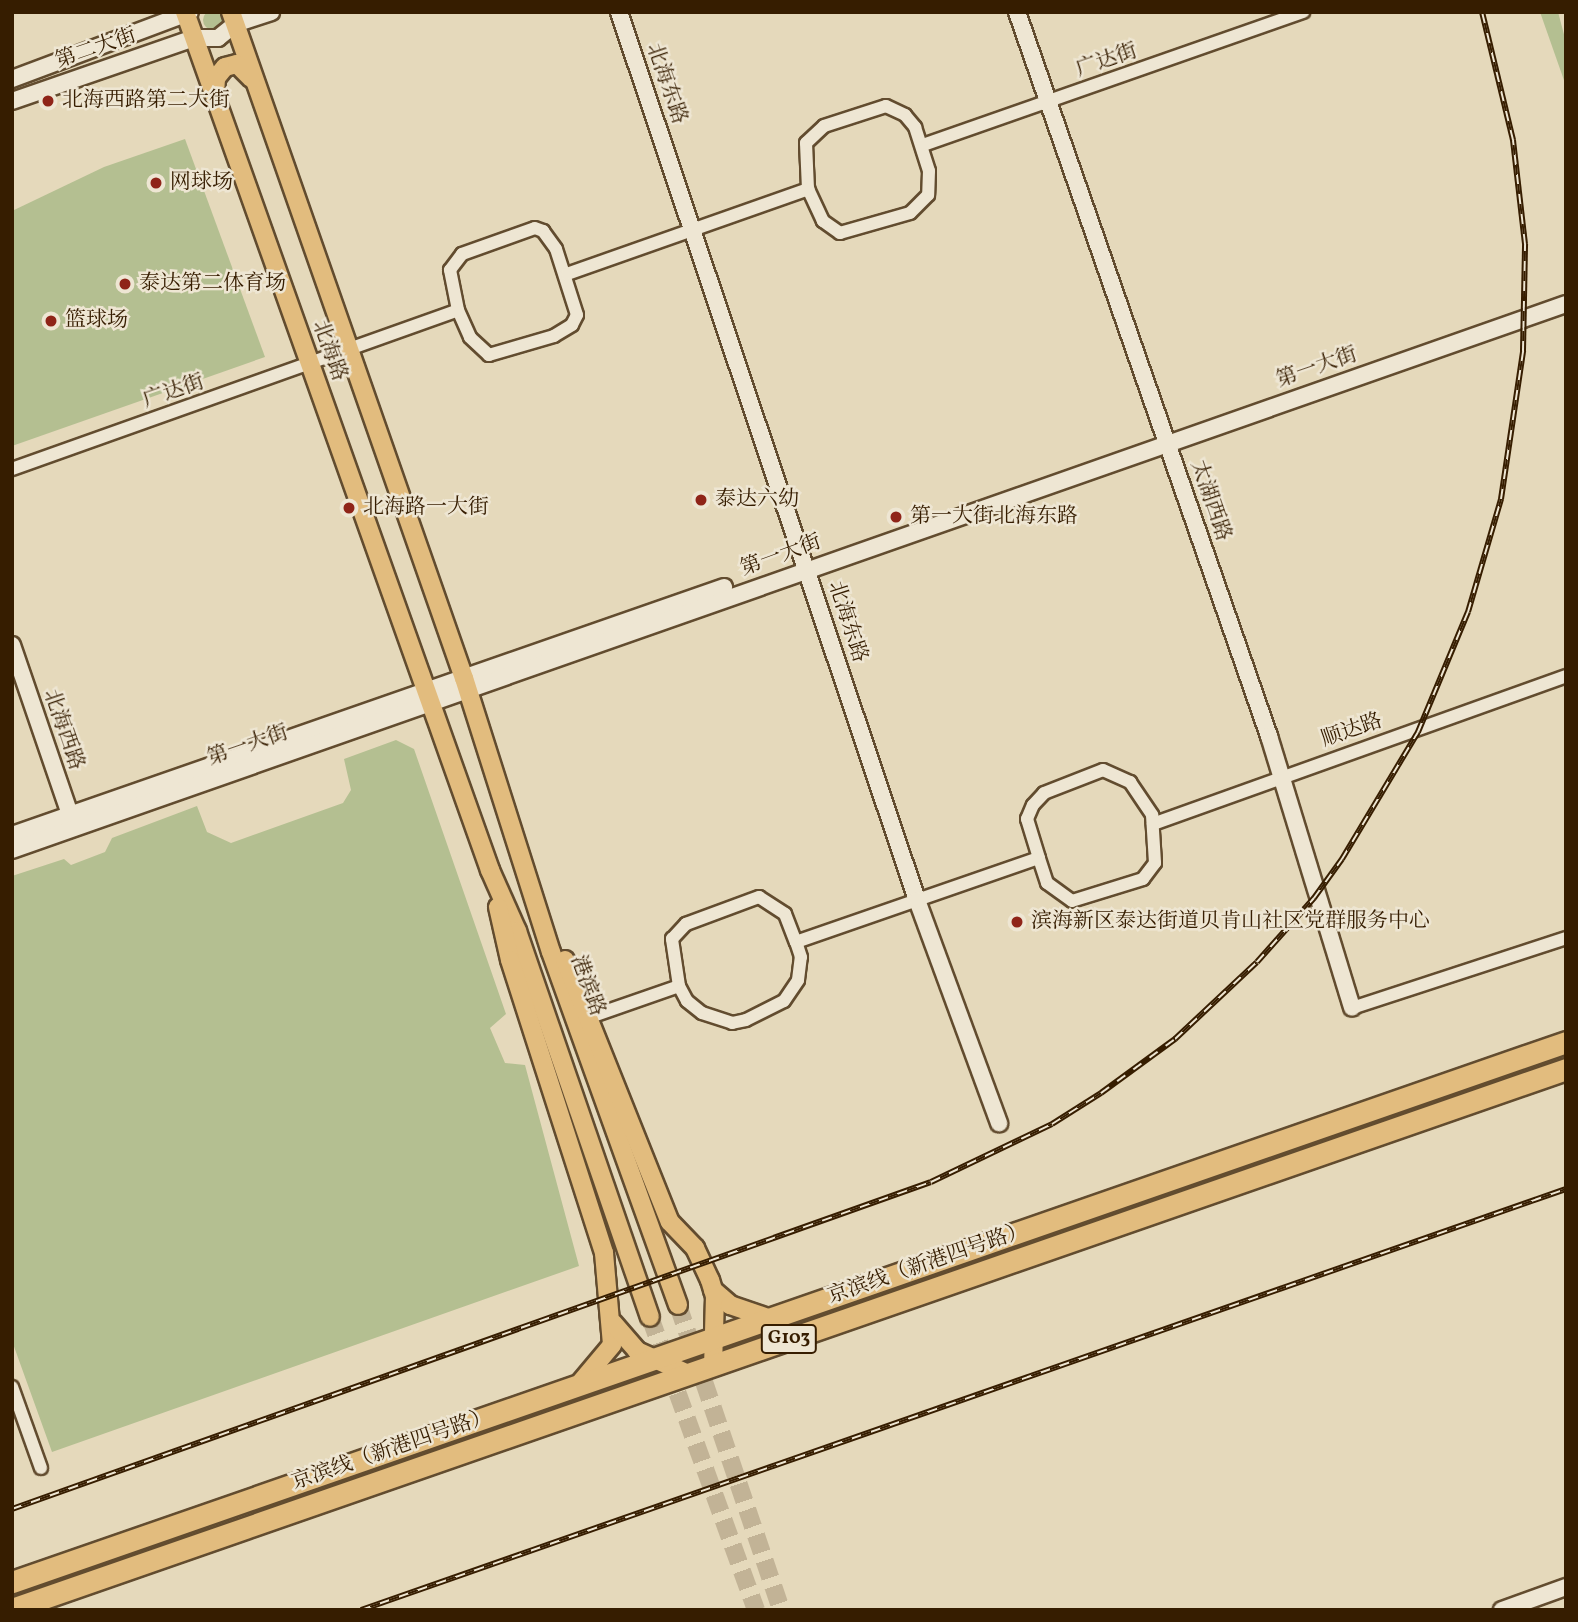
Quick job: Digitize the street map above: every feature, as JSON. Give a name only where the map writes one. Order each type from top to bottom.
[{"type":"highway","name":"京滨线（新港四号路）","points":[[12,1582],[1566,1042]]},
{"type":"highway","name":"京滨线（新港四号路）","points":[[12,1609],[1566,1069]]},
{"type":"main road","name":"北海路","points":[[187,13],[490,870]]},
{"type":"main road","name":"北海路","points":[[233,18],[466,685]]},
{"type":"main road","points":[[217,103],[216,78],[230,64],[242,66],[258,90]]},
{"type":"main road","name":"港滨路","points":[[466,685],[551,952],[678,1305]]},
{"type":"main road","points":[[524,862],[590,1017],[670,1222],[695,1248],[713,1290],[713,1366]]},
{"type":"main road","points":[[490,870],[510,960],[604,1253],[612,1345],[577,1386]]},
{"type":"main road","points":[[490,870],[517,931],[650,1317]]},
{"type":"main road","points":[[713,1290],[730,1305],[771,1319]]},
{"type":"main road","points":[[609,1313],[627,1343],[652,1361],[688,1374]]},
{"type":"street","name":"第二大街","points":[[12,101],[194,38],[218,38],[233,18],[271,12]]},
{"type":"street","name":"北海东路","points":[[618,12],[694,229],[918,900],[999,1123]]},
{"type":"street","name":"太湖西路","points":[[1017,12],[1052,101],[1169,437],[1283,773],[1355,1007]]},
{"type":"street","name":"太湖西路","points":[[1025,12],[1052,101]]},
{"type":"street","name":"广达街","points":[[923,145],[1303,12]]},
{"type":"street","name":"第二大街","points":[[12,79],[187,13]]},
{"type":"street","points":[[886,106],[905,115],[923,145],[928,195],[910,213],[840,233],[823,221],[808,189],[806,143],[824,126],[886,106]]},
{"type":"street","points":[[566,274],[808,189]]},
{"type":"street","points":[[524,230],[543,231],[566,274],[577,315],[572,325],[498,356],[475,346],[458,310],[450,270],[456,258],[524,230]]},
{"type":"street","name":"第一大街","points":[[12,850],[73,822],[1169,437],[1565,301]]},
{"type":"street","name":"广达街","points":[[12,469],[458,310]]},
{"type":"street","name":"北海西路","points":[[12,645],[73,822]]},
{"type":"street","name":"顺达路","points":[[1152,820],[1566,670]]},
{"type":"street","name":"顺达路","points":[[1283,773],[1566,676]]},
{"type":"street","points":[[1103,770],[1130,782],[1152,820],[1154,863],[1143,879],[1086,898],[1061,897],[1047,883],[1027,819],[1033,805],[1044,793],[1103,770]]},
{"type":"street","name":"第一大街","points":[[12,835],[73,822]]},
{"type":"street","points":[[796,942],[1039,858]]},
{"type":"street","points":[[759,897],[785,914],[796,942],[801,957],[798,980],[784,1001],[746,1020],[732,1023],[702,1013],[687,1001],[679,986],[672,939],[686,924],[759,897]]},
{"type":"street","points":[[1355,1007],[1566,938]]},
{"type":"street","points":[[590,1017],[679,986]]},
{"type":"street","points":[[12,1387],[41,1468]]},
{"type":"street","points":[[1502,1610],[1566,1587]]},
{"type":"green space","points":[[209,10],[217,10],[223,20],[217,30],[209,30],[203,24],[203,16]]},
{"type":"green space","points":[[1540,12],[1558,12],[1566,42],[1566,86]]},
{"type":"green space","name":"泰达第二体育场","points":[[185,139],[265,357],[12,446],[12,211],[104,167]]},
{"type":"green space","points":[[396,740],[414,749],[506,1014],[490,1028],[505,1063],[525,1065],[579,1266],[52,1452],[12,1341],[12,876],[64,859],[71,865],[105,852],[112,838],[197,806],[207,832],[231,843],[343,803],[351,790],[344,759]]},
{"type":"tunnel","points":[[678,1305],[781,1610]]},
{"type":"tunnel","points":[[650,1317],[756,1610]]},
{"type":"railway","points":[[12,1509],[931,1182],[1052,1124],[1101,1093],[1175,1039],[1257,962],[1314,898],[1342,859],[1418,732],[1468,612],[1501,499],[1523,351],[1525,244],[1513,140],[1482,12]]},
{"type":"railway","points":[[361,1610],[1566,1189]]},
{"type":"place","name":"北海西路第二大街","points":[[48,101]]},
{"type":"place","name":"网球场","points":[[156,183]]},
{"type":"place","name":"泰达第二体育场","points":[[125,284]]},
{"type":"place","name":"篮球场","points":[[51,321]]},
{"type":"place","name":"泰达六幼","points":[[701,500]]},
{"type":"place","name":"北海路一大街","points":[[349,508]]},
{"type":"place","name":"第一大街北海东路","points":[[896,517]]},
{"type":"place","name":"滨海新区泰达街道贝肯山社区党群服务中心","points":[[1017,922]]}]
